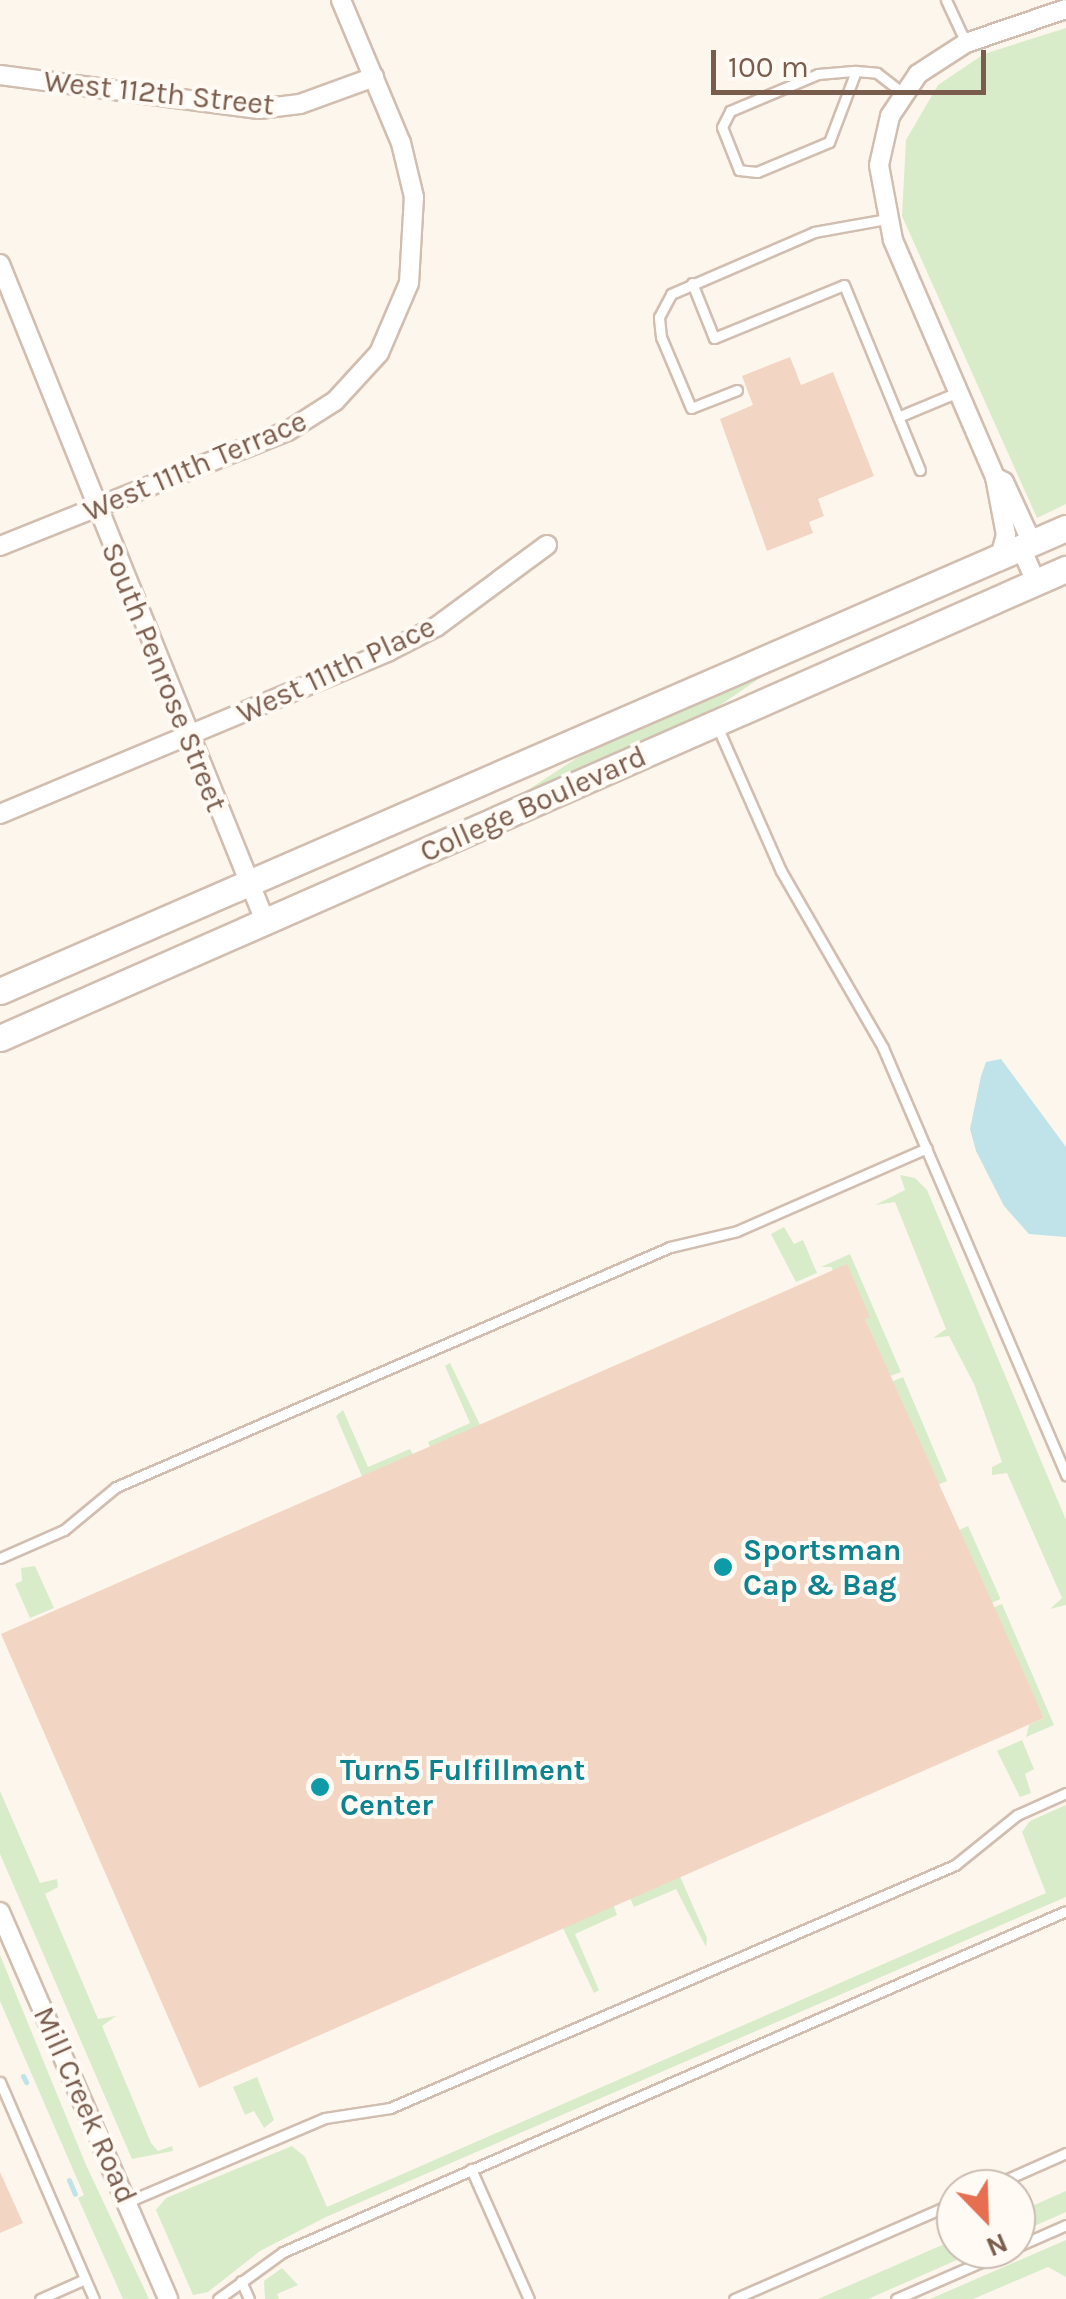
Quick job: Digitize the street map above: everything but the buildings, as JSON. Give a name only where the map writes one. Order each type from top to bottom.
[{"type":"main road","name":"College Boulevard","points":[[0,991],[1066,528]]},
{"type":"main road","name":"College Boulevard","points":[[0,1038],[1066,569]]},
{"type":"street","name":"West 111th Terrace","points":[[0,546],[306,422],[379,353],[409,283],[416,217],[410,172],[341,0]]},
{"type":"street","points":[[1036,582],[1006,534],[994,477],[886,218],[879,165],[903,93],[918,74],[966,42],[1066,9]]},
{"type":"street","name":"West 112th Street","points":[[0,76],[259,109],[300,104],[374,77]]},
{"type":"street","name":"South Penrose Street","points":[[2,275],[265,921]]},
{"type":"street","points":[[994,477],[1004,482],[1017,550]]},
{"type":"street","name":"West 111th Place","points":[[0,814],[436,627],[546,545]]},
{"type":"street","name":"Mill Creek Road","points":[[0,1912],[168,2299]]},
{"type":"lane","points":[[946,0],[966,42]]},
{"type":"lane","points":[[856,71],[828,142],[757,172],[739,170],[722,126],[730,111],[818,74],[856,71],[877,73],[903,93]]},
{"type":"lane","points":[[738,390],[692,408],[659,317],[670,294],[814,232],[886,218]]},
{"type":"lane","points":[[692,284],[714,338],[844,285],[920,470]]},
{"type":"lane","points":[[898,417],[958,392]]},
{"type":"lane","points":[[716,723],[781,871],[883,1048],[1066,1476]]},
{"type":"lane","points":[[0,1558],[64,1530],[134,1479],[670,1247],[737,1231],[926,1148]]},
{"type":"lane","points":[[127,2202],[325,2118],[390,2108],[937,1873],[1016,1814],[1066,1793]]},
{"type":"lane","points":[[218,2299],[283,2252],[1066,1911]]},
{"type":"lane","points":[[0,2082],[94,2299]]},
{"type":"lane","points":[[1031,2169],[1066,2154]]},
{"type":"lane","points":[[471,2169],[529,2299]]},
{"type":"lane","points":[[734,2299],[936,2211]]},
{"type":"lane","points":[[1036,2238],[1066,2225]]},
{"type":"lane","points":[[896,2299],[965,2269]]},
{"type":"lane","points":[[40,2299],[86,2279]]},
{"type":"lane","points":[[241,2281],[249,2299]]},
{"type":"green space","points":[[1066,28],[1066,504],[1037,518],[902,216],[906,140],[938,85],[984,54]]},
{"type":"green space","points":[[776,667],[703,717],[511,801],[612,735]]},
{"type":"green space","points":[[900,1175],[915,1178],[927,1190],[1066,1520],[1066,1605],[1050,1609],[1062,1598],[1007,1473],[992,1475],[992,1467],[1002,1462],[974,1384],[949,1336],[933,1338],[946,1329],[895,1202],[875,1205],[905,1190]]},
{"type":"green space","points":[[784,1227],[794,1244],[803,1240],[817,1273],[796,1282],[771,1234]]},
{"type":"green space","points":[[850,1254],[901,1372],[890,1376],[865,1319],[831,1267],[821,1267]]},
{"type":"green space","points":[[450,1363],[482,1429],[432,1451],[428,1442],[470,1423],[445,1366]]},
{"type":"green space","points":[[903,1377],[947,1481],[937,1485],[893,1381]]},
{"type":"green space","points":[[343,1410],[368,1467],[410,1449],[415,1458],[364,1481],[336,1416]]},
{"type":"green space","points":[[968,1526],[1001,1599],[990,1604],[958,1530]]},
{"type":"green space","points":[[35,1566],[54,1608],[30,1618],[15,1584],[22,1581],[21,1568]]},
{"type":"green space","points":[[1002,1604],[1054,1725],[1026,1737],[1029,1725],[1044,1718],[992,1608]]},
{"type":"green space","points":[[1022,1740],[1034,1769],[1025,1774],[1031,1793],[1020,1797],[997,1751]]},
{"type":"green space","points":[[0,1791],[40,1883],[57,1879],[58,1887],[45,1894],[98,2019],[116,2016],[102,2026],[151,2143],[158,2151],[172,2146],[173,2151],[132,2159],[0,1854]]},
{"type":"green space","points":[[1066,1805],[1066,1897],[326,2217],[260,2251],[208,2292],[193,2295],[156,2210],[166,2198],[292,2146],[305,2157],[327,2207],[1046,1893],[1022,1832],[1030,1821]]},
{"type":"green space","points":[[679,1874],[707,1938],[706,1947],[676,1889],[634,1907],[629,1896]]},
{"type":"green space","points":[[613,1904],[617,1915],[575,1934],[599,1990],[594,1993],[562,1926]]},
{"type":"green space","points":[[0,1955],[86,2165],[149,2299],[123,2299],[78,2198],[84,2195],[0,2001]]},
{"type":"green space","points":[[257,2077],[274,2120],[264,2128],[254,2111],[245,2115],[233,2087]]},
{"type":"green space","points":[[1066,2191],[1066,2212],[1036,2225],[1036,2204]]},
{"type":"green space","points":[[1066,2240],[1066,2277],[1048,2267],[973,2299],[930,2299],[999,2269],[1036,2269],[1036,2253]]},
{"type":"green space","points":[[936,2248],[936,2269],[868,2299],[818,2299]]},
{"type":"green space","points":[[282,2268],[298,2285],[277,2294],[279,2299],[265,2299],[264,2281]]},
{"type":"water","points":[[1001,1059],[1066,1147],[1066,1237],[1029,1234],[1004,1206],[976,1151],[970,1129],[981,1076],[986,1062]]},
{"type":"waterway","points":[[23,2076],[26,2082]]},
{"type":"waterway","points":[[69,2180],[75,2194]]},
{"type":"place","name":"Sportsman Cap & Bag","points":[[723,1567]]},
{"type":"place","name":"Turn5 Fulfillment Center","points":[[320,1787]]}]
